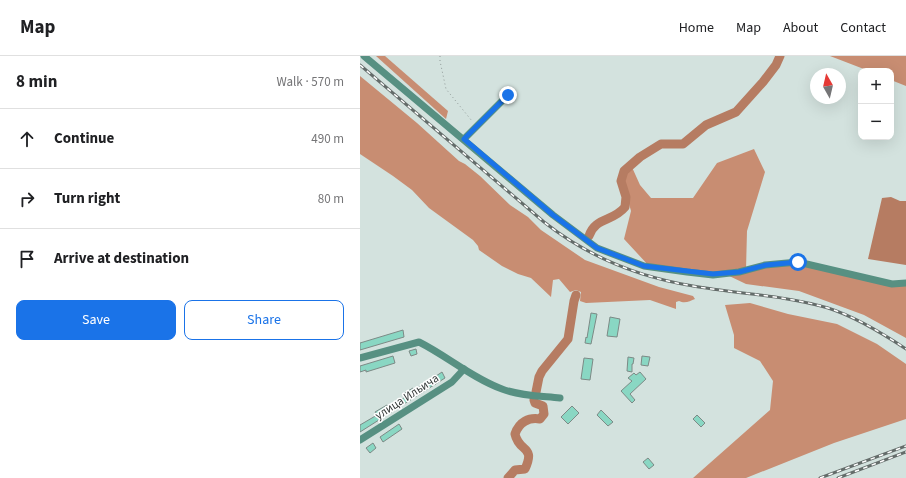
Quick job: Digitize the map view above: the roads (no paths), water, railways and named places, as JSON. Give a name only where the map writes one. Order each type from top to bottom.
[{"type":"street","points":[[364,56],[553,215],[597,248],[644,266],[713,274],[739,272],[766,265],[798,262],[892,284],[906,282]]},
{"type":"street","points":[[464,139],[508,95]]},
{"type":"street","points":[[360,358],[419,342],[486,382],[504,390],[528,395],[560,398]]},
{"type":"street","name":"улица Ильича","points":[[360,440],[452,382],[464,369]]},
{"type":"waterway","points":[[589,236],[595,226],[620,212],[625,207],[626,197],[621,181],[624,171],[640,157],[661,144],[683,144],[706,125],[736,112],[763,82],[776,65],[780,56]]},
{"type":"waterway","points":[[536,392],[539,377],[542,371],[568,339],[576,295]]},
{"type":"waterway","points":[[508,478],[515,470],[525,469],[528,461],[528,452],[517,440],[515,434],[519,426],[525,421],[540,419],[544,414],[543,406],[535,403],[534,400]]},
{"type":"railway","points":[[360,65],[544,222],[560,234],[596,255],[633,271],[673,282],[710,289],[795,300],[828,308],[849,316],[888,337],[906,349]]},
{"type":"railway","points":[[820,478],[906,446]]},
{"type":"railway","points":[[838,478],[906,452]]}]
